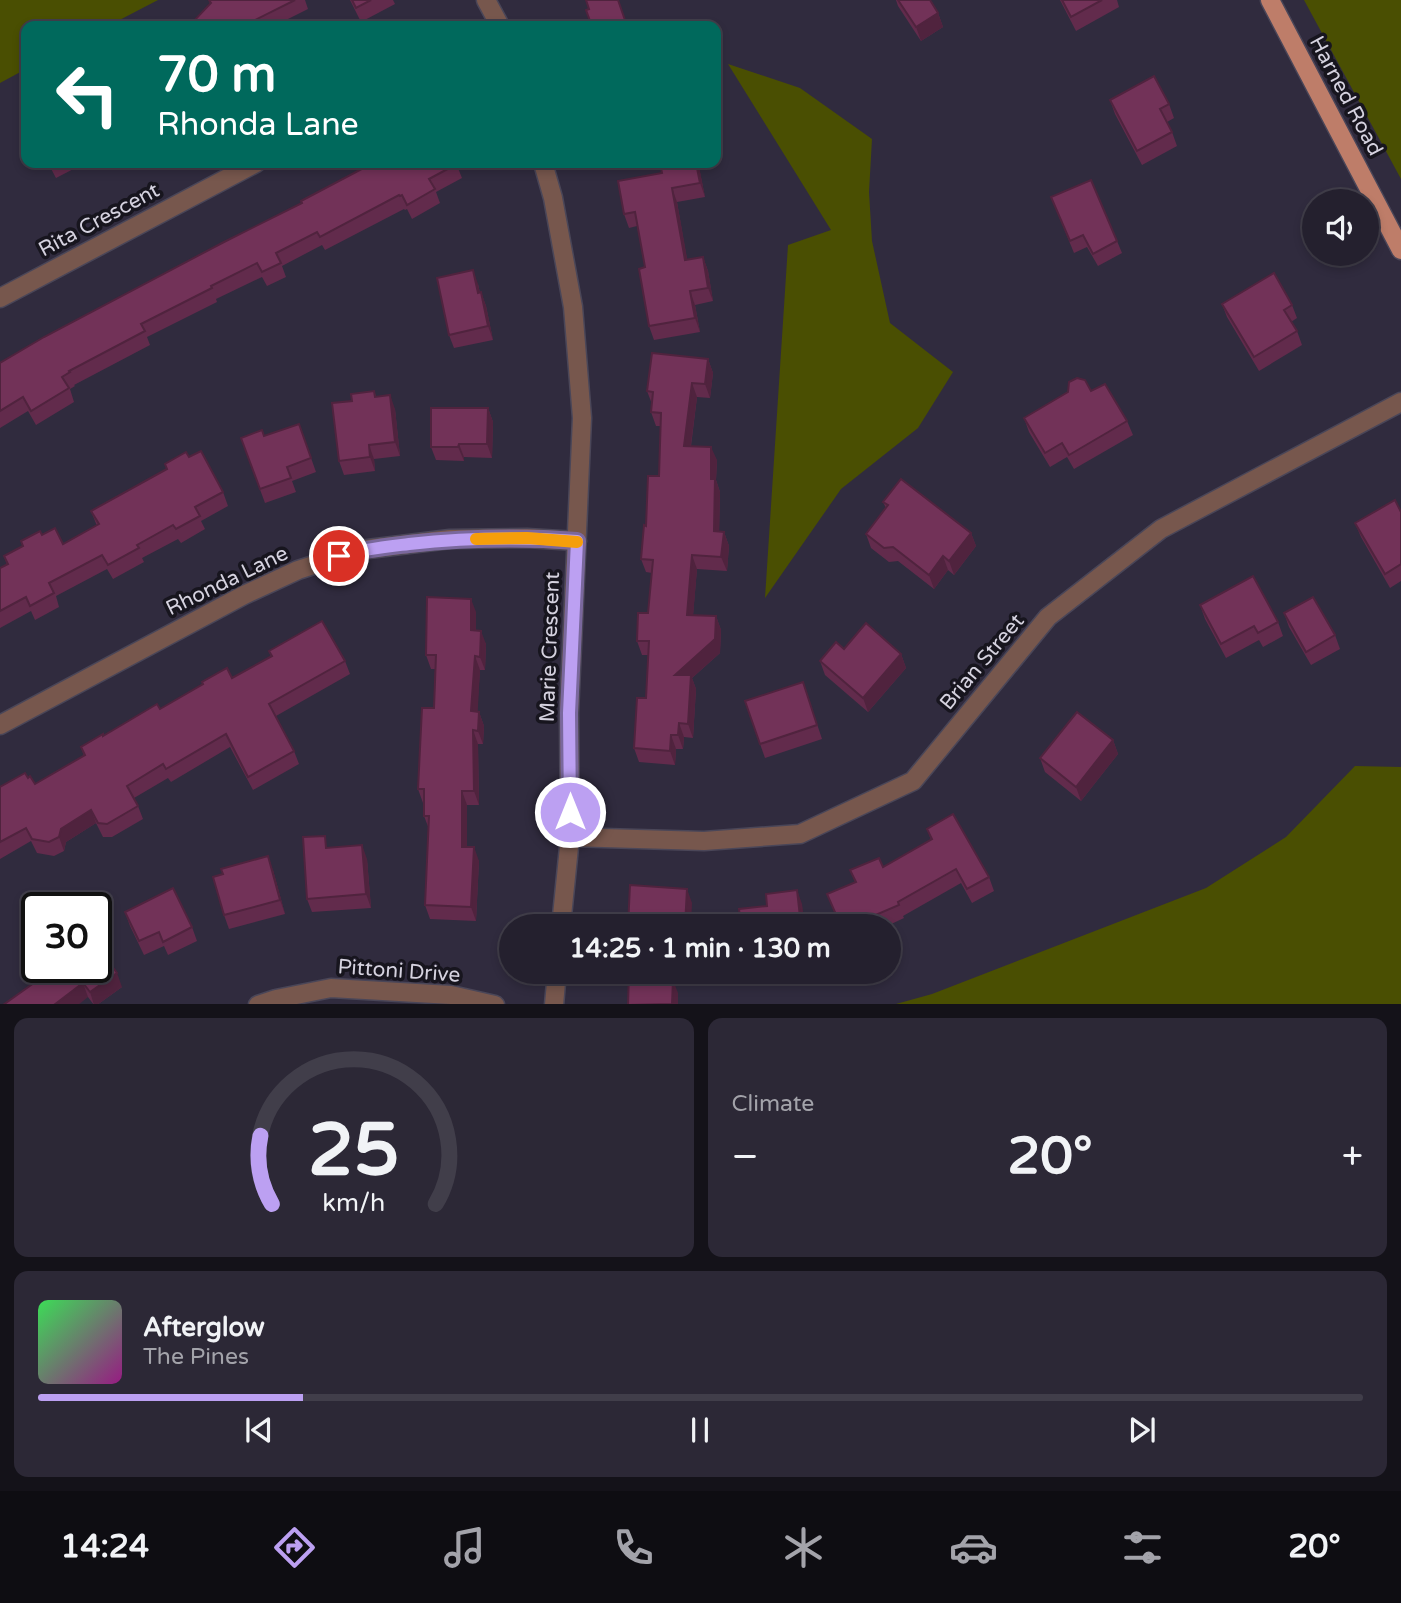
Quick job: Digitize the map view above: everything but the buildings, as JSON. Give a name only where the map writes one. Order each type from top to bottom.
[{"type":"main road","name":"Harned Road","points":[[1270,0],[1401,250]]},
{"type":"street","points":[[486,0],[496,21]]},
{"type":"street","name":"Rita Crescent","points":[[0,298],[247,168]]},
{"type":"street","name":"Marie Crescent","points":[[544,168],[553,198],[573,307],[582,418],[569,713],[570,837],[562,914]]},
{"type":"street","name":"Brian Street","points":[[570,837],[704,841],[800,834],[913,781],[1048,617],[1161,529],[1401,402]]},
{"type":"street","name":"Rhonda Lane","points":[[0,725],[244,595],[298,570],[360,550],[450,540],[527,538],[577,541]]},
{"type":"street","points":[[554,1004],[556,984]]},
{"type":"street","name":"Pittoni Drive","points":[[258,1004],[331,988],[451,995],[495,1004]]},
{"type":"shaded area","points":[[0,0],[158,0],[118,21],[21,21],[21,72],[0,83]]},
{"type":"shaded area","points":[[1304,0],[1401,0],[1401,179]]},
{"type":"shaded area","points":[[728,64],[800,88],[872,139],[869,192],[872,241],[890,323],[953,372],[918,428],[841,489],[765,598],[788,245],[831,230]]},
{"type":"shaded area","points":[[1355,766],[1401,767],[1401,1004],[896,1004],[932,994],[1206,888],[1286,837]]},
{"type":"slow traffic","points":[[476,539],[527,538],[577,542]]},
{"type":"route","points":[[339,556],[360,550],[450,540],[527,538],[577,541],[569,713],[570,812]]}]
